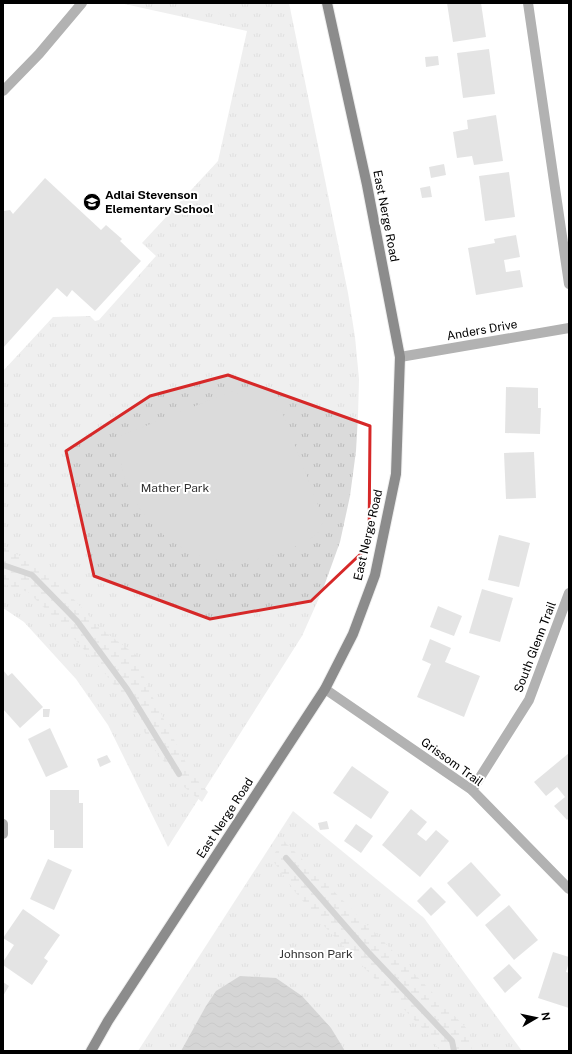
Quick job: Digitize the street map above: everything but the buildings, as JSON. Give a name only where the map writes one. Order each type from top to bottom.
[{"type":"main road","name":"East Nerge Road","points":[[91,1051],[108,1021],[325,689],[353,634],[375,575],[396,474],[400,357],[367,185],[327,3]]},
{"type":"street","points":[[3,91],[39,54],[82,3]]},
{"type":"street","points":[[528,3],[569,284]]},
{"type":"street","name":"Anders Drive","points":[[400,357],[569,328]]},
{"type":"street","name":"South Glenn Trail","points":[[472,790],[529,700],[569,593]]},
{"type":"street","name":"Grissom Trail","points":[[325,689],[472,790],[569,889]]},
{"type":"street","points":[[3,824],[3,834]]},
{"type":"highlighted area","points":[[228,375],[370,426],[369,546],[311,601],[210,619],[94,576],[66,451],[150,396]]},
{"type":"green space","name":"Mather Park","points":[[120,3],[289,3],[348,293],[355,337],[359,379],[356,451],[350,496],[340,542],[323,589],[302,636],[168,847],[108,725],[76,679],[24,622],[3,608],[3,371],[53,317],[90,316],[95,321],[99,320],[156,256],[142,243],[218,161],[247,31]]},
{"type":"green space","points":[[177,3],[225,3],[223,14]]},
{"type":"green space","points":[[254,387],[270,394],[276,411],[281,409],[323,518],[321,527],[318,533],[307,540],[269,557],[245,561],[222,560],[200,555],[179,546],[160,532],[144,514],[131,493],[125,479],[120,458],[118,437],[235,390],[237,394]]},
{"type":"green space","points":[[3,547],[47,570],[100,628],[136,655],[148,688],[191,773],[208,792],[202,802],[183,786],[154,749],[131,708],[104,672],[61,624],[28,592],[3,584]]},
{"type":"green space","name":"Johnson Park","points":[[293,811],[424,918],[522,1051],[138,1051]]},
{"type":"green space","points":[[284,841],[470,1032],[472,1051],[438,1051],[438,1048],[424,1030],[326,928],[296,893],[271,858]]},
{"type":"water","points":[[240,976],[276,978],[302,996],[331,1028],[345,1051],[181,1051],[216,991]]},
{"type":"waterway","points":[[3,565],[32,575],[77,621],[127,689],[179,774]]},
{"type":"waterway","points":[[286,858],[368,952],[452,1041],[454,1051]]},
{"type":"place","name":"Adlai Stevenson Elementary School","points":[[92,202]]}]
